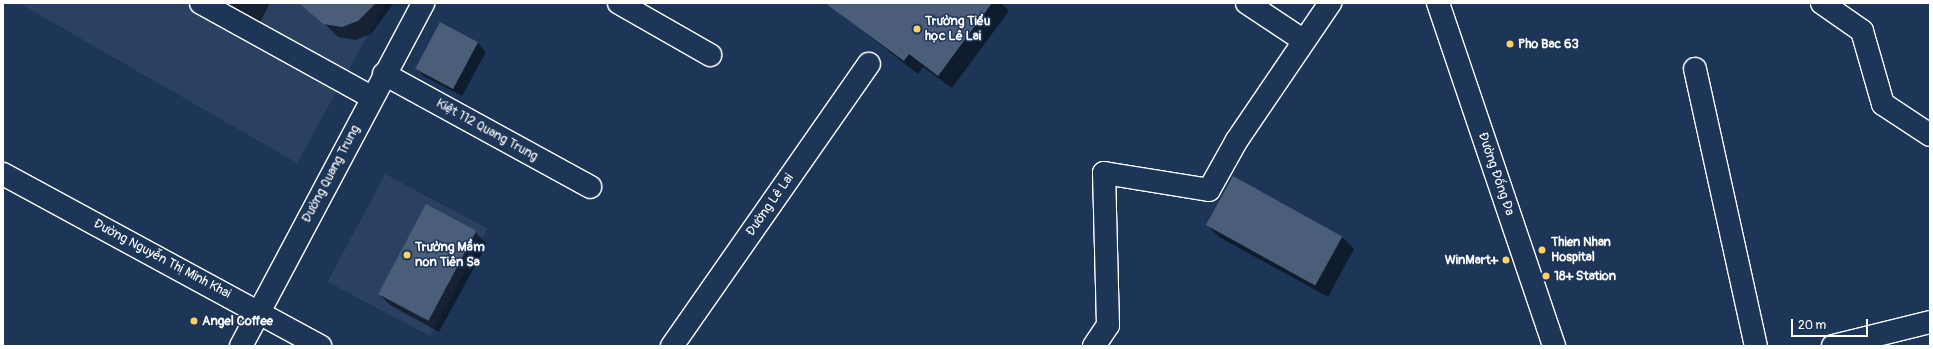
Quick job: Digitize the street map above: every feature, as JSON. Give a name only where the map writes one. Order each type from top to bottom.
[{"type":"street","points":[[201,3],[371,97]]},
{"type":"street","name":"Đường Quang Trung","points":[[241,346],[371,97],[423,3]]},
{"type":"street","points":[[1247,3],[1303,40]]},
{"type":"street","points":[[1094,346],[1108,325],[1104,173],[1209,190],[1237,140],[1303,40],[1330,3]]},
{"type":"street","name":"Đường Đống Đa","points":[[1438,3],[1554,346]]},
{"type":"street","points":[[1822,3],[1862,32],[1883,104],[1930,135]]},
{"type":"street","points":[[621,4],[710,55]]},
{"type":"street","name":"Đường Lê Lai","points":[[672,346],[869,64]]},
{"type":"street","points":[[1695,69],[1730,216],[1756,346]]},
{"type":"street","name":"Kiệt 112 Quang Trung","points":[[384,74],[590,188]]},
{"type":"street","name":"Đường Nguyễn Thị Minh Khai","points":[[3,174],[260,312],[320,346]]},
{"type":"street","points":[[1833,346],[1930,322]]},
{"type":"shaded area","points":[[19,3],[386,3],[297,163]]},
{"type":"shaded area","name":"Trường Mầm non Tiên Sa","points":[[385,174],[487,228],[430,336],[328,282]]},
{"type":"building","points":[[299,3],[376,3],[358,21],[342,27],[323,24]]},
{"type":"building","name":"Trường Tiểu học Lê Lai","points":[[825,3],[992,3],[938,76],[909,54],[904,61]]},
{"type":"building","points":[[440,22],[478,42],[453,89],[415,69]]},
{"type":"building","points":[[1233,176],[1342,237],[1315,286],[1206,225]]},
{"type":"building","points":[[426,204],[476,231],[428,321],[378,294]]},
{"type":"place","name":"Trường Tiểu học Lê Lai","points":[[917,29]]},
{"type":"place","name":"Pho Bac 63","points":[[1510,44]]},
{"type":"place","name":"Thien Nhan Hospital","points":[[1542,250]]},
{"type":"place","name":"Trường Mầm non Tiên Sa","points":[[407,255]]},
{"type":"place","name":"WinMart+","points":[[1506,260]]},
{"type":"place","name":"18+ Station","points":[[1546,276]]},
{"type":"place","name":"Angel Coffee","points":[[194,321]]}]
